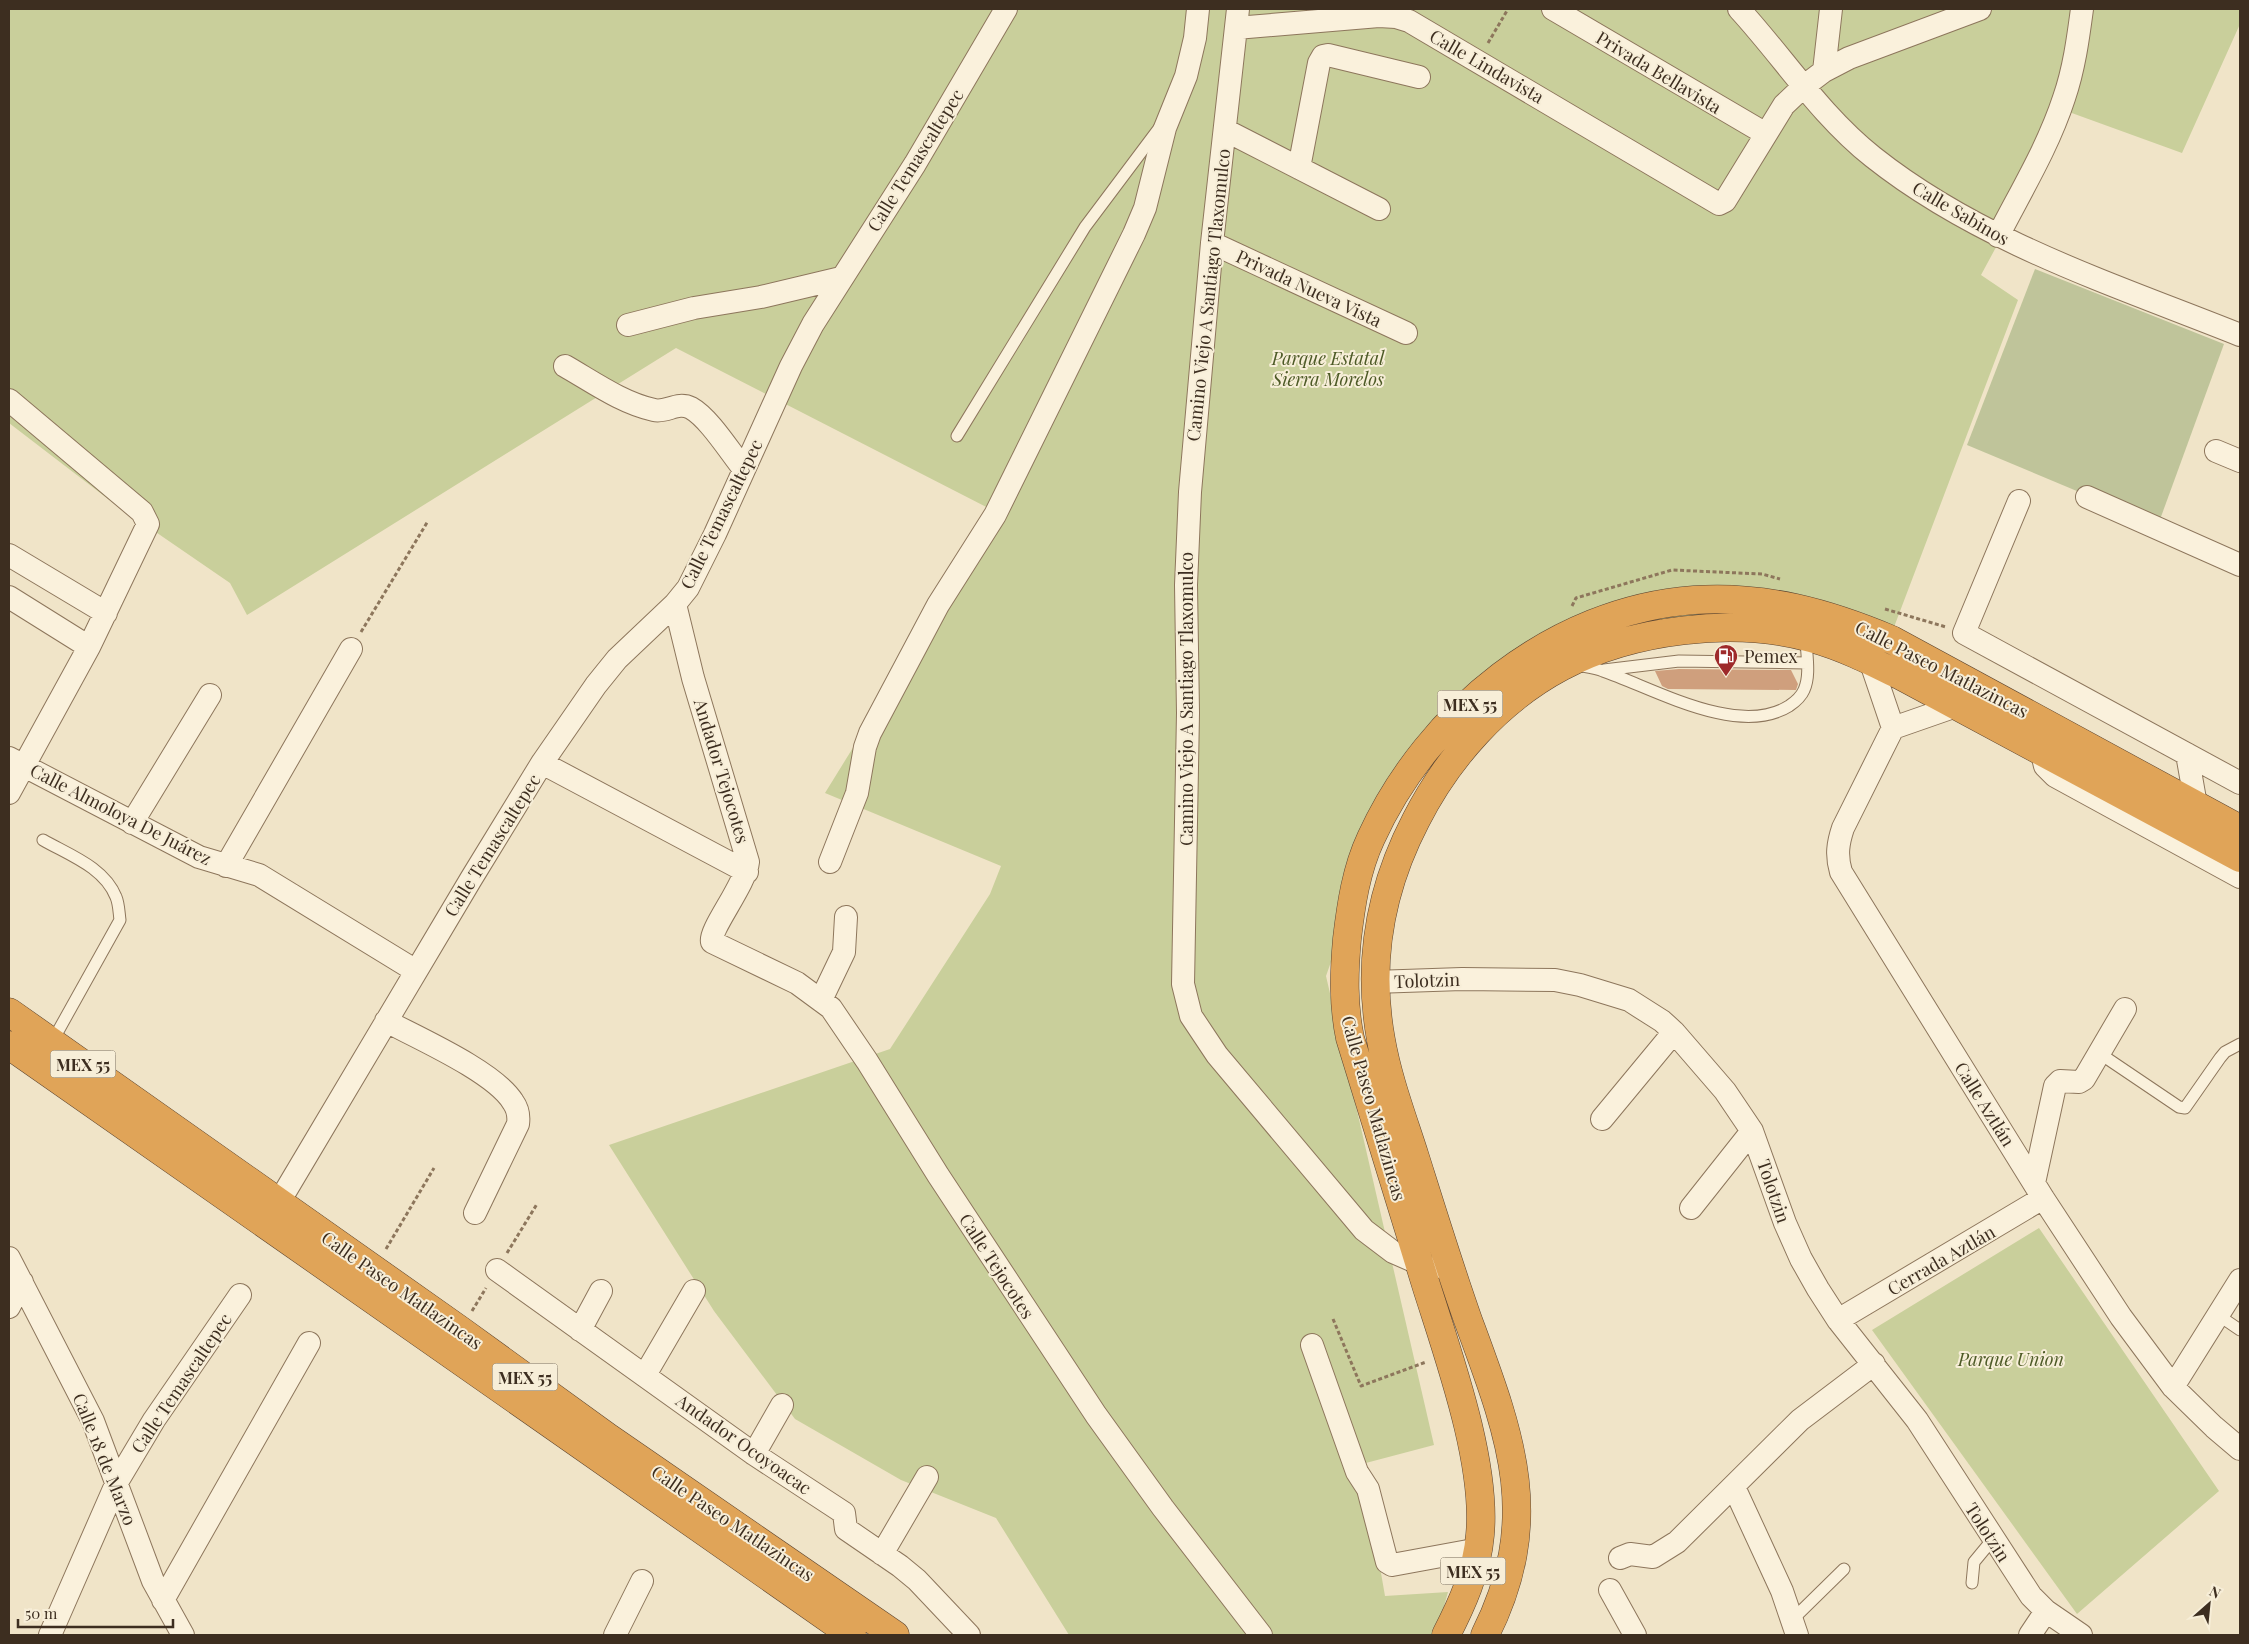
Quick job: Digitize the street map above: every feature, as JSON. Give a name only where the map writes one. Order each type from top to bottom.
[{"type":"highway","name":"Calle Paseo Matlazincas","points":[[1446,1635],[1471,1578],[1478,1548],[1480,1502],[1474,1457],[1448,1355],[1346,1018],[1344,975],[1355,885],[1371,838],[1401,784],[1418,760],[1461,712],[1495,680],[1537,650],[1608,617],[1663,604],[1719,599],[1781,604],[1814,611],[1855,624],[1892,640],[2240,828]]},
{"type":"highway","name":"Calle Paseo Matlazincas","points":[[1485,1635],[1507,1584],[1514,1549],[1518,1502],[1514,1475],[1500,1413],[1452,1274],[1390,1075],[1381,1041],[1374,982],[1378,927],[1384,900],[1399,853],[1424,803],[1453,760],[1486,723],[1528,687],[1568,663],[1642,638],[1672,632],[1736,628],[1806,650],[1837,646],[1870,660],[1959,705],[2240,858]]},
{"type":"highway","name":"Calle Paseo Matlazincas","points":[[9,1012],[279,1202],[616,1444],[895,1635]]},
{"type":"highway","name":"Calle Paseo Matlazincas","points":[[9,1045],[852,1635]]},
{"type":"street","name":"Calle Temascaltepec","points":[[279,1202],[542,763],[590,693],[618,658],[675,604],[696,574],[791,366],[841,278],[914,164],[1006,9]]},
{"type":"street","points":[[830,862],[856,794],[867,740],[938,605],[995,515],[1119,267],[1145,208],[1165,128],[1186,76],[1192,53],[1198,9]]},
{"type":"street","name":"Privada Bellavista","points":[[1553,9],[1766,134]]},
{"type":"street","name":"Calle Sabinos","points":[[1739,9],[1760,32],[1802,87],[1835,123],[1872,157],[1907,182],[1998,236],[2240,335]]},
{"type":"street","points":[[1824,71],[1831,9]]},
{"type":"street","points":[[1766,134],[1784,105],[1802,87],[1824,71],[1848,58],[1980,9]]},
{"type":"street","points":[[1998,236],[2042,151],[2064,99],[2076,51],[2082,9]]},
{"type":"street","name":"Calle Lindavista","points":[[1237,19],[1379,16],[1396,17],[1410,21],[1479,60],[1719,204],[1725,201],[1766,134]]},
{"type":"street","name":"Camino Viejo A Santiago Tlaxomulco","points":[[1237,19],[1212,242],[1190,492],[1186,585],[1188,713],[1183,984],[1191,1016],[1217,1055],[1364,1230],[1392,1252],[1420,1265],[1452,1274]]},
{"type":"street","points":[[1299,168],[1319,63],[1323,56],[1328,55],[1419,77]]},
{"type":"street","points":[[1225,130],[1379,209]]},
{"type":"street","name":"Privada Nueva Vista","points":[[1212,242],[1406,333]]},
{"type":"street","points":[[628,325],[694,308],[761,297],[841,278]]},
{"type":"street","points":[[565,366],[644,408],[659,411],[677,406],[692,409],[702,417],[743,468]]},
{"type":"street","points":[[9,400],[142,512],[148,521],[148,528],[88,647],[17,762],[9,793]]},
{"type":"street","points":[[2216,451],[2240,461]]},
{"type":"street","points":[[2087,497],[2240,565]]},
{"type":"street","points":[[2019,501],[1964,632],[2240,783]]},
{"type":"street","points":[[9,555],[106,613]]},
{"type":"street","points":[[9,597],[88,647]]},
{"type":"street","name":"Andador Tejocotes","points":[[675,604],[693,678],[747,853],[747,872],[737,894],[712,932]]},
{"type":"street","points":[[226,866],[351,649]]},
{"type":"street","points":[[1870,660],[1894,728],[1959,705]]},
{"type":"street","points":[[132,823],[210,695]]},
{"type":"street","name":"Calle Aztlán","points":[[1894,728],[1843,828],[1838,843],[1837,859],[1841,872],[2038,1190],[2121,1317],[2173,1387],[2214,1427],[2240,1449]]},
{"type":"street","points":[[2041,749],[2046,766],[2055,776],[2240,877]]},
{"type":"street","points":[[2187,754],[2196,804]]},
{"type":"street","name":"Calle Almoloya De Juárez","points":[[17,762],[199,857],[226,866],[242,868],[259,875],[416,971]]},
{"type":"street","points":[[542,763],[747,872]]},
{"type":"street","points":[[822,1000],[844,952],[846,917]]},
{"type":"street","name":"Calle Tejocotes","points":[[712,932],[710,939],[714,944],[797,983],[822,1000],[847,1030],[938,1175],[1096,1415],[1162,1508],[1261,1635]]},
{"type":"street","name":"Tolotzin","points":[[1374,982],[1462,979],[1555,980],[1580,985],[1629,1000],[1662,1021],[1674,1032],[1725,1091],[1752,1131],[1801,1259],[1838,1320],[1917,1420],[2031,1596],[2046,1612],[2081,1635]]},
{"type":"street","points":[[2038,1190],[2055,1086],[2060,1081],[2076,1082],[2084,1079],[2125,1009]]},
{"type":"street","points":[[386,1021],[489,1079],[507,1095],[518,1112],[516,1130],[475,1213]]},
{"type":"street","points":[[1602,1119],[1674,1032]]},
{"type":"street","points":[[1691,1208],[1752,1131]]},
{"type":"street","name":"Cerrada Aztlán","points":[[1838,1320],[2038,1190]]},
{"type":"street","name":"Calle 18 de Marzo","points":[[9,1258],[93,1421],[138,1542],[163,1600],[183,1635]]},
{"type":"street","name":"Andador Ocoyoacac","points":[[497,1270],[754,1454],[844,1513],[846,1529],[917,1580],[969,1635]]},
{"type":"street","points":[[2173,1387],[2240,1280]]},
{"type":"street","points":[[9,1307],[22,1282]]},
{"type":"street","points":[[580,1330],[601,1291]]},
{"type":"street","points":[[645,1375],[694,1291]]},
{"type":"street","name":"Calle Temascaltepec","points":[[50,1635],[117,1482],[154,1420],[240,1295]]},
{"type":"street","points":[[163,1600],[309,1343]]},
{"type":"street","points":[[1312,1345],[1357,1472],[1368,1489],[1387,1562],[1392,1565],[1478,1548]]},
{"type":"street","points":[[1620,1558],[1630,1554],[1650,1557],[1659,1555],[1676,1542],[1734,1487],[1800,1420],[1874,1364]]},
{"type":"street","points":[[754,1454],[782,1405]]},
{"type":"street","points":[[882,1554],[927,1477]]},
{"type":"street","points":[[1734,1487],[1757,1533],[1794,1628]]},
{"type":"street","points":[[615,1635],[642,1581]]},
{"type":"street","points":[[1610,1590],[1635,1635]]},
{"type":"street","points":[[2030,1635],[2046,1612]]},
{"type":"lane","points":[[957,436],[1085,227],[1172,110]]},
{"type":"lane","points":[[1568,663],[1602,670],[1690,704],[1736,716],[1752,717],[1781,711],[1796,701],[1806,686],[1806,650],[1602,670]]},
{"type":"lane","points":[[43,840],[94,869],[109,882],[117,898],[120,920],[52,1042]]},
{"type":"lane","points":[[2099,1053],[2179,1107],[2188,1107],[2220,1058],[2240,1044]]},
{"type":"lane","points":[[2218,1316],[2240,1330]]},
{"type":"lane","points":[[1972,1583],[1974,1562],[1993,1539]]},
{"type":"lane","points":[[1794,1628],[1844,1569]]},
{"type":"path","points":[[1479,60],[1508,9]]},
{"type":"path","points":[[351,649],[428,521]]},
{"type":"path","points":[[373,1270],[434,1168]]},
{"type":"path","points":[[1333,1319],[1361,1386],[1448,1355]]},
{"type":"green space","name":"Parque Estatal Sierra Morelos","points":[[9,9],[2240,9],[2240,24],[2182,153],[2069,112],[1981,275],[2018,300],[1880,664],[1720,624],[1489,689],[1388,800],[1326,976],[1434,1445],[1362,1464],[1385,1596],[1448,1592],[1436,1635],[1069,1635],[996,1518],[901,1480],[795,1419],[714,1311],[609,1145],[890,1049],[990,894],[1001,866],[825,793],[998,513],[676,348],[247,615],[230,583],[112,502],[9,423]]},
{"type":"green space","points":[[2035,269],[2224,344],[2158,525],[1967,445]]},
{"type":"green space","name":"Parque Union","points":[[2039,1228],[2219,1491],[2077,1614],[1872,1330]]},
{"type":"building","name":"Pemex","points":[[1679,669],[1791,670],[1798,684],[1796,690],[1668,689],[1662,686],[1655,671]]},
{"type":"place","name":"Pemex","points":[[1726,677]]}]
